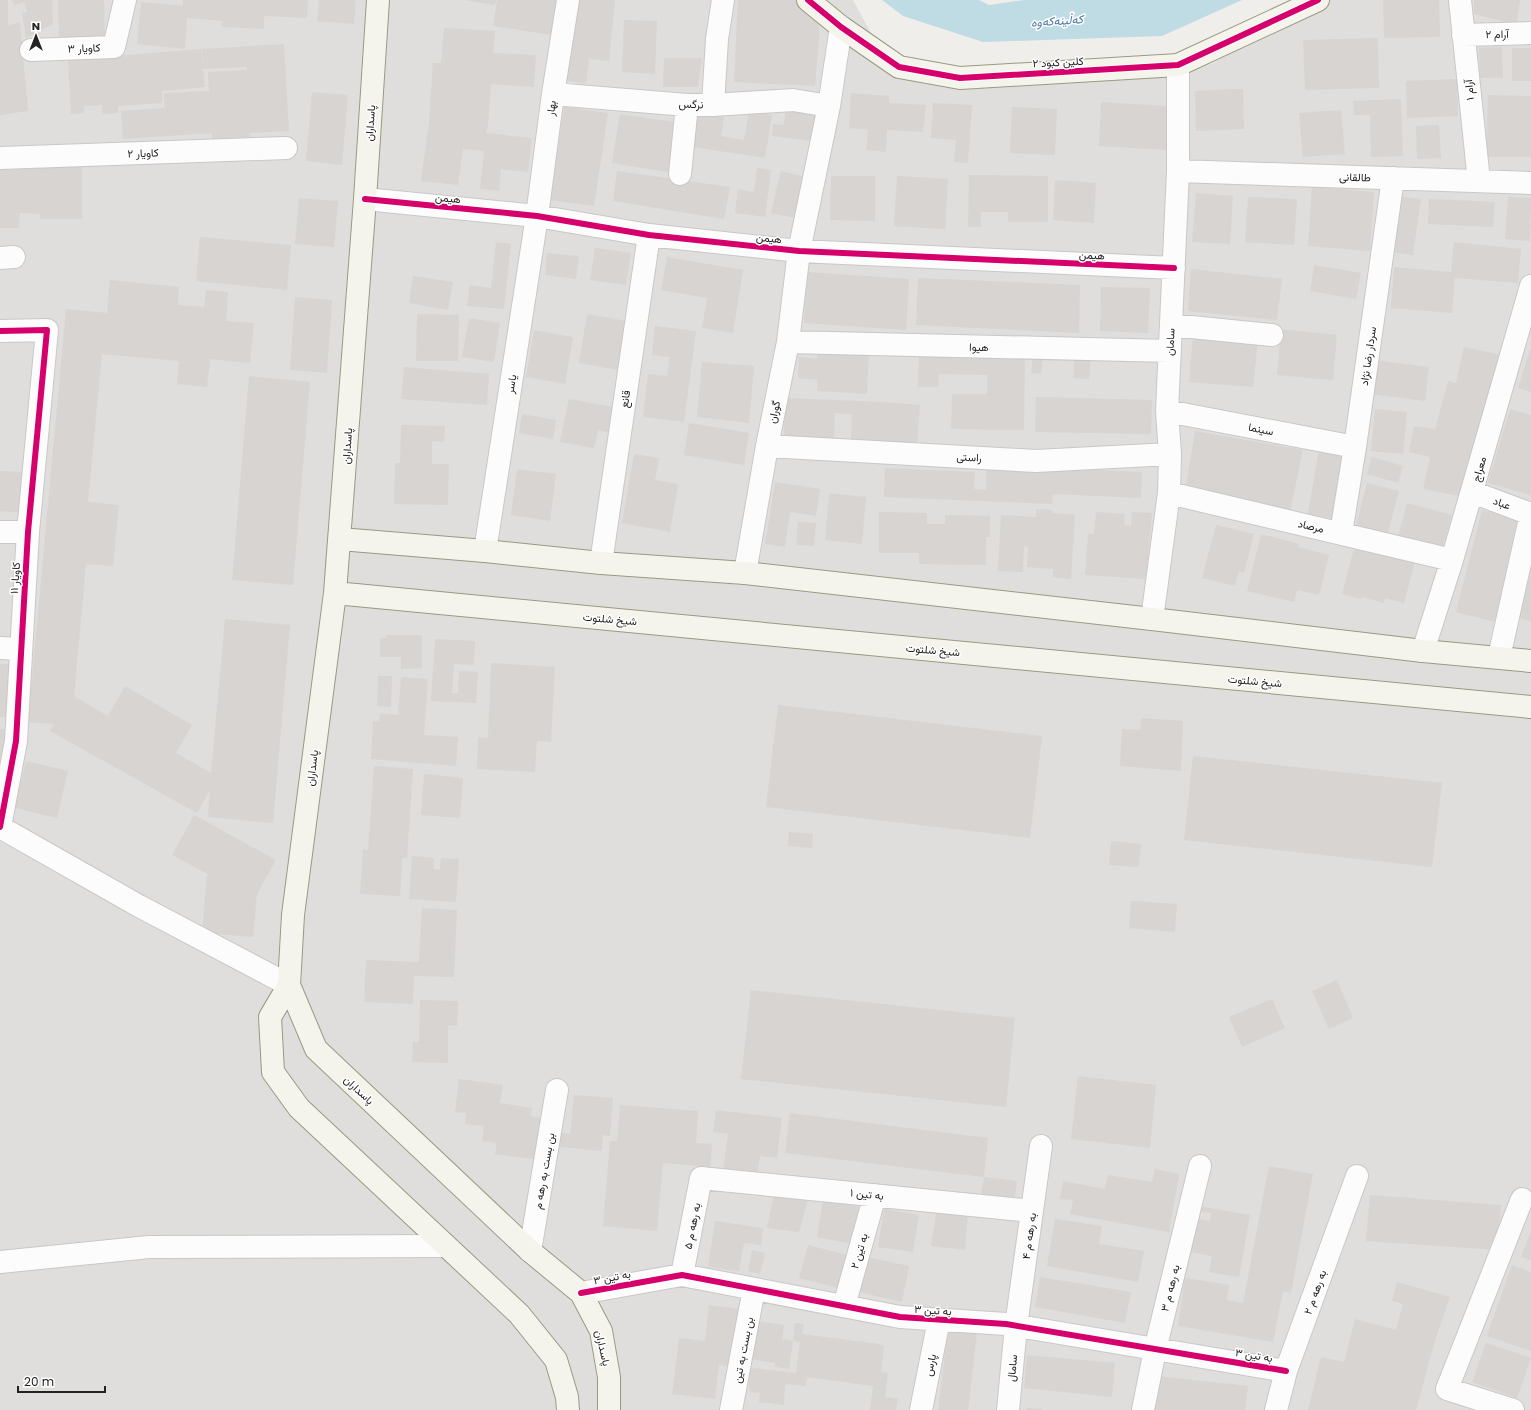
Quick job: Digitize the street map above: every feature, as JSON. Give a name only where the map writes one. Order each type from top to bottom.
[{"type":"main road","name":"پاسداران","points":[[378,0],[340,539],[335,593],[293,915],[289,985],[316,1049],[530,1251],[580,1293],[601,1332],[609,1377],[609,1410]]},
{"type":"main road","name":"کلین کبود ۲","points":[[808,0],[841,27],[899,67],[960,78],[1178,65],[1318,0]]},
{"type":"main road","points":[[340,539],[486,551],[601,563],[745,573],[1423,651],[1531,661]]},
{"type":"main road","name":"شیخ شلتوت","points":[[335,593],[1531,707]]},
{"type":"main road","points":[[289,985],[270,1016],[273,1072],[299,1108],[519,1314],[556,1360],[567,1397],[568,1410]]},
{"type":"street","name":"کاویار ۳","points":[[31,50],[114,47],[125,0]]},
{"type":"street","name":"بهار","points":[[537,216],[553,94],[568,0]]},
{"type":"street","points":[[713,105],[717,39],[723,0]]},
{"type":"street","name":"آرام ۱","points":[[1460,0],[1479,181]]},
{"type":"street","name":"گوران","points":[[745,573],[767,446],[788,342],[799,251],[829,106],[841,27]]},
{"type":"street","name":"آرام ۲","points":[[1464,34],[1531,33]]},
{"type":"street","name":"سامان","points":[[1152,619],[1169,493],[1170,454],[1167,411],[1178,172],[1178,65]]},
{"type":"street","name":"نرگس","points":[[553,94],[687,105],[713,105],[793,100],[829,106]]},
{"type":"street","points":[[680,174],[687,105]]},
{"type":"street","name":"کاویار ۲","points":[[0,158],[286,148]]},
{"type":"street","name":"طالقانی","points":[[1178,172],[1393,178],[1531,184]]},
{"type":"street","name":"سردار رضا نژاد","points":[[1341,533],[1355,447],[1393,178]]},
{"type":"street","name":"هیمن","points":[[365,200],[537,216],[649,235],[799,251],[1174,268]]},
{"type":"street","name":"یاسر","points":[[486,551],[537,216]]},
{"type":"street","name":"قانع","points":[[601,563],[649,235]]},
{"type":"street","name":"معراج","points":[[1423,651],[1452,560],[1531,286]]},
{"type":"street","points":[[1171,325],[1272,335]]},
{"type":"street","name":"کاویار ۱۱","points":[[0,331],[47,330],[28,532],[10,649],[16,741],[0,827]]},
{"type":"street","name":"هیوا","points":[[788,342],[1170,351]]},
{"type":"street","name":"سینما","points":[[1167,411],[1355,447]]},
{"type":"street","name":"راستی","points":[[767,446],[1036,461],[1170,454]]},
{"type":"street","name":"عباد","points":[[1472,492],[1531,514]]},
{"type":"street","name":"مرصاد","points":[[1169,493],[1452,560]]},
{"type":"street","points":[[1499,657],[1531,514]]},
{"type":"street","points":[[0,532],[28,532]]},
{"type":"street","points":[[0,827],[139,906],[289,985]]},
{"type":"street","name":"بن بست به رهه م","points":[[530,1251],[557,1090]]},
{"type":"street","name":"به رهه م ۴","points":[[1016,1326],[1041,1146]]},
{"type":"street","name":"به رهه م ۳","points":[[1143,1410],[1155,1350],[1200,1166]]},
{"type":"street","name":"به رهه م ۲","points":[[1276,1410],[1286,1370],[1357,1176]]},
{"type":"street","name":"به تین ۱","points":[[701,1178],[1032,1211]]},
{"type":"street","name":"به رهه م ۵","points":[[682,1274],[701,1178]]},
{"type":"street","name":"به تین ۲","points":[[844,1306],[875,1195]]},
{"type":"street","points":[[1513,1410],[1447,1389],[1522,1199]]},
{"type":"street","points":[[0,1262],[149,1247],[446,1246]]},
{"type":"street","name":"به تین ۳","points":[[580,1293],[682,1274],[900,1318],[1016,1326],[1155,1350],[1286,1370]]},
{"type":"street","name":"بن بست به تین","points":[[731,1410],[754,1289]]},
{"type":"street","name":"پارس","points":[[921,1410],[939,1320]]},
{"type":"street","name":"سامال","points":[[1008,1410],[1016,1326]]},
{"type":"shaded area","points":[[0,0],[853,0],[893,73],[1211,64],[1328,0],[1531,0],[1531,1410],[0,1410]]},
{"type":"water","name":"کەڵینەکەوە","points":[[882,0],[979,0],[989,5],[1024,0],[1242,0],[1162,36],[983,42],[903,16]]},
{"type":"building","points":[[0,0],[8,0],[8,26],[20,22],[28,111],[0,115]]},
{"type":"building","points":[[12,0],[52,0],[53,24],[26,38],[22,13],[27,12],[24,2],[14,5]]},
{"type":"building","points":[[58,0],[104,0],[105,39],[59,40]]},
{"type":"building","points":[[183,0],[308,0],[307,18],[264,16],[264,29],[222,27],[222,21],[187,18],[185,49],[137,44],[141,2],[183,6]]},
{"type":"building","points":[[319,0],[356,0],[354,24],[317,21]]},
{"type":"building","points":[[465,0],[496,0],[495,5]]},
{"type":"building","points":[[497,0],[563,0],[557,36],[493,26]]},
{"type":"building","points":[[575,0],[615,0],[609,61],[589,59],[586,83],[566,81]]},
{"type":"building","points":[[738,0],[795,0],[819,21],[815,86],[734,82]]},
{"type":"building","points":[[1383,0],[1439,0],[1440,37],[1384,38]]},
{"type":"building","points":[[1474,0],[1520,0],[1516,27],[1503,26],[1502,21],[1474,14]]},
{"type":"building","points":[[624,20],[657,21],[655,74],[622,72]]},
{"type":"building","points":[[444,28],[495,31],[493,53],[536,55],[534,87],[491,84],[486,133],[532,138],[528,172],[501,169],[499,191],[480,189],[484,151],[463,149],[458,185],[421,181],[429,122],[433,63],[441,63]]},
{"type":"building","points":[[1378,38],[1379,88],[1305,90],[1303,40]]},
{"type":"building","points":[[284,44],[289,131],[250,133],[250,137],[212,139],[212,133],[123,139],[121,111],[164,108],[165,119],[164,93],[209,91],[208,72],[247,70],[246,67],[203,69],[205,87],[162,91],[162,103],[118,106],[118,113],[103,114],[102,105],[84,106],[84,113],[71,114],[68,60],[201,49],[203,67],[202,49]]},
{"type":"building","points":[[1502,47],[1503,78],[1480,78],[1479,48]]},
{"type":"building","points":[[1512,48],[1531,48],[1531,81],[1512,81]]},
{"type":"building","points":[[664,58],[702,58],[698,87],[663,87]]},
{"type":"building","points":[[1457,79],[1458,116],[1407,118],[1406,81]]},
{"type":"building","points":[[1243,89],[1244,129],[1196,131],[1195,91]]},
{"type":"building","points":[[312,92],[348,95],[342,165],[306,161]]},
{"type":"building","points":[[851,93],[889,96],[889,103],[926,105],[923,132],[887,130],[886,152],[866,150],[868,130],[849,128]]},
{"type":"building","points":[[1488,95],[1531,96],[1531,157],[1486,157]]},
{"type":"building","points":[[1401,99],[1403,156],[1371,157],[1370,115],[1354,115],[1353,101]]},
{"type":"building","points":[[1101,102],[1168,106],[1166,150],[1099,146]]},
{"type":"building","points":[[933,103],[972,105],[968,163],[954,162],[956,140],[931,138]]},
{"type":"building","points":[[564,107],[608,113],[594,206],[550,200]]},
{"type":"building","points":[[1012,107],[1057,109],[1055,155],[1010,153]]},
{"type":"building","points":[[786,108],[816,112],[812,141],[772,136],[773,124],[784,125]]},
{"type":"building","points":[[1341,110],[1345,154],[1303,157],[1299,113]]},
{"type":"building","points":[[749,111],[772,115],[765,158],[692,147],[698,112],[724,117],[721,136],[744,140]]},
{"type":"building","points":[[620,114],[681,123],[674,173],[612,163]]},
{"type":"building","points":[[1439,125],[1441,158],[1417,159],[1416,126]]},
{"type":"building","points":[[0,166],[82,166],[82,219],[40,219],[40,214],[20,213],[19,228],[0,228]]},
{"type":"building","points":[[757,168],[771,170],[765,217],[735,213],[738,189],[754,192]]},
{"type":"building","points":[[617,171],[730,187],[724,219],[613,201]]},
{"type":"building","points":[[781,171],[810,178],[801,219],[771,213]]},
{"type":"building","points":[[969,175],[1048,176],[1048,222],[1008,222],[1008,212],[981,212],[981,227],[968,227]]},
{"type":"building","points":[[831,176],[875,176],[875,221],[830,220]]},
{"type":"building","points":[[897,176],[948,179],[945,229],[894,226]]},
{"type":"building","points":[[1055,180],[1096,183],[1094,223],[1053,220]]},
{"type":"building","points":[[1312,187],[1374,192],[1370,251],[1308,246]]},
{"type":"building","points":[[1196,193],[1233,196],[1230,244],[1192,242]]},
{"type":"building","points":[[1398,196],[1421,199],[1413,255],[1391,252]]},
{"type":"building","points":[[1248,197],[1297,199],[1294,245],[1245,242]]},
{"type":"building","points":[[1508,197],[1531,198],[1530,241],[1505,239]]},
{"type":"building","points":[[299,198],[338,201],[334,247],[295,244]]},
{"type":"building","points":[[1429,199],[1495,202],[1493,227],[1428,224]]},
{"type":"building","points":[[200,237],[291,245],[287,290],[196,281]]},
{"type":"building","points":[[496,242],[511,244],[504,309],[467,306],[470,285],[491,288]]},
{"type":"building","points":[[1454,242],[1521,249],[1518,283],[1455,278],[1452,313],[1391,308],[1394,267],[1451,272]]},
{"type":"building","points":[[595,248],[631,253],[626,285],[590,280]]},
{"type":"building","points":[[547,253],[579,256],[576,279],[545,275]]},
{"type":"building","points":[[667,257],[743,270],[733,333],[702,328],[707,298],[661,290]]},
{"type":"building","points":[[1314,265],[1361,273],[1356,299],[1310,291]]},
{"type":"building","points":[[1191,269],[1282,279],[1277,320],[1188,311]]},
{"type":"building","points":[[807,272],[909,279],[906,330],[804,323]]},
{"type":"building","points":[[413,276],[453,282],[448,310],[409,303]]},
{"type":"building","points":[[918,278],[1080,285],[1079,333],[916,325]]},
{"type":"building","points":[[110,280],[179,287],[178,305],[204,307],[206,290],[228,292],[226,321],[254,323],[250,363],[210,359],[207,387],[177,384],[179,361],[102,354],[88,502],[119,505],[113,566],[86,564],[74,696],[108,716],[125,686],[192,725],[176,753],[211,773],[225,619],[290,625],[273,823],[208,817],[210,790],[197,813],[50,731],[54,724],[28,722],[66,309],[107,313]]},
{"type":"building","points":[[1101,287],[1150,288],[1148,333],[1100,331]]},
{"type":"building","points":[[295,297],[332,300],[327,373],[290,370]]},
{"type":"building","points":[[417,314],[459,315],[458,361],[416,361]]},
{"type":"building","points":[[587,314],[626,321],[617,370],[579,363]]},
{"type":"building","points":[[469,318],[500,323],[494,362],[462,357]]},
{"type":"building","points":[[655,326],[696,331],[684,422],[643,417],[648,374],[667,376],[669,357],[652,355]]},
{"type":"building","points":[[1281,329],[1337,335],[1333,380],[1277,375]]},
{"type":"building","points":[[534,330],[573,337],[565,384],[526,377]]},
{"type":"building","points":[[1193,334],[1258,339],[1253,387],[1189,382]]},
{"type":"building","points":[[818,347],[869,350],[867,394],[817,391],[818,380],[798,378],[799,357],[817,359]]},
{"type":"building","points":[[1464,347],[1502,355],[1464,497],[1423,489],[1430,457],[1409,452],[1414,426],[1435,429],[1448,381],[1456,383]]},
{"type":"building","points":[[1531,347],[1531,392],[1518,388]]},
{"type":"building","points":[[1075,354],[1091,355],[1089,379],[1073,378]]},
{"type":"building","points":[[919,355],[1025,357],[1024,430],[951,429],[952,394],[987,394],[987,375],[939,374],[938,387],[918,387]]},
{"type":"building","points":[[1033,355],[1043,356],[1041,374],[1031,373]]},
{"type":"building","points":[[1374,360],[1429,367],[1425,401],[1370,394]]},
{"type":"building","points":[[702,362],[754,366],[749,423],[697,417]]},
{"type":"building","points":[[404,367],[489,374],[487,405],[401,399]]},
{"type":"building","points":[[249,376],[310,382],[293,585],[232,580]]},
{"type":"building","points":[[1036,397],[1152,400],[1151,434],[1035,432]]},
{"type":"building","points":[[785,398],[920,405],[917,445],[851,439],[852,414],[835,413],[834,438],[784,436]]},
{"type":"building","points":[[569,399],[618,408],[612,433],[598,430],[594,448],[560,442]]},
{"type":"building","points":[[1375,409],[1407,412],[1403,454],[1371,451]]},
{"type":"building","points":[[1510,409],[1531,415],[1530,495],[1488,483]]},
{"type":"building","points":[[522,414],[556,420],[553,439],[519,433]]},
{"type":"building","points":[[689,423],[749,433],[744,465],[684,455]]},
{"type":"building","points":[[401,425],[445,426],[444,442],[432,441],[432,464],[449,464],[448,505],[394,504],[395,463],[400,463]]},
{"type":"building","points":[[1195,431],[1303,450],[1290,512],[1185,492]]},
{"type":"building","points":[[1319,449],[1347,454],[1336,519],[1308,514]]},
{"type":"building","points":[[634,454],[659,458],[655,480],[678,484],[670,532],[622,523]]},
{"type":"building","points":[[1372,457],[1403,466],[1398,483],[1367,474]]},
{"type":"building","points":[[986,465],[1142,472],[1141,498],[1053,494],[1052,504],[884,497],[885,468],[975,472],[974,489],[986,490]]},
{"type":"building","points":[[517,469],[556,474],[550,521],[511,515]]},
{"type":"building","points":[[0,471],[29,472],[27,513],[0,511]]},
{"type":"building","points":[[775,482],[820,489],[816,516],[790,512],[785,547],[765,544]]},
{"type":"building","points":[[1367,483],[1399,491],[1387,537],[1355,529]]},
{"type":"building","points":[[829,493],[866,497],[862,544],[825,540]]},
{"type":"building","points":[[1407,503],[1452,515],[1441,553],[1397,540]]},
{"type":"building","points":[[1036,509],[1053,510],[1052,513],[1075,515],[1071,579],[1053,577],[1053,569],[1027,567],[1028,547],[1024,546],[1023,572],[998,571],[1001,515],[1036,517]]},
{"type":"building","points":[[1482,510],[1521,519],[1495,622],[1456,612]]},
{"type":"building","points":[[879,512],[927,513],[927,524],[945,524],[945,515],[990,516],[990,537],[986,537],[986,565],[919,564],[919,553],[879,553]]},
{"type":"building","points":[[1096,512],[1125,514],[1124,525],[1131,526],[1132,512],[1152,513],[1146,579],[1085,575],[1088,534],[1094,534]]},
{"type":"building","points":[[798,522],[816,523],[814,546],[796,545]]},
{"type":"building","points":[[1216,525],[1254,534],[1244,573],[1239,571],[1235,586],[1202,578]]},
{"type":"building","points":[[1261,534],[1299,544],[1298,547],[1329,555],[1319,595],[1297,590],[1294,602],[1247,591]]},
{"type":"building","points":[[1355,545],[1415,562],[1404,603],[1385,598],[1384,603],[1362,597],[1361,599],[1342,594]]},
{"type":"building","points":[[1531,573],[1531,621],[1518,618]]},
{"type":"building","points":[[386,635],[422,635],[422,668],[401,669],[401,657],[380,657],[380,638],[386,638]]},
{"type":"building","points":[[435,639],[475,641],[474,665],[454,664],[452,693],[458,693],[459,671],[478,672],[476,703],[431,701]]},
{"type":"building","points":[[491,663],[555,667],[551,742],[537,741],[535,772],[477,769],[478,737],[488,738]]},
{"type":"building","points":[[0,664],[11,664],[10,717],[0,717]]},
{"type":"building","points":[[378,676],[392,676],[391,707],[377,706]]},
{"type":"building","points":[[401,677],[428,679],[424,735],[458,737],[456,766],[371,759],[373,721],[379,722],[380,714],[398,715]]},
{"type":"building","points":[[778,705],[1042,736],[1030,838],[766,807]]},
{"type":"building","points":[[1141,718],[1183,721],[1181,771],[1120,766],[1122,729],[1140,730]]},
{"type":"building","points":[[0,729],[8,730],[0,777]]},
{"type":"building","points":[[1193,756],[1442,783],[1432,867],[1184,840]]},
{"type":"building","points":[[26,761],[68,771],[57,818],[15,808]]},
{"type":"building","points":[[374,766],[413,769],[407,858],[402,858],[400,896],[360,894],[363,849],[368,850]]},
{"type":"building","points":[[424,774],[463,778],[460,818],[421,815]]},
{"type":"building","points":[[194,815],[276,860],[257,894],[253,937],[202,933],[207,875],[210,875],[172,855]]},
{"type":"building","points":[[789,832],[813,834],[812,848],[788,846]]},
{"type":"building","points":[[1111,841],[1141,844],[1139,867],[1109,865]]},
{"type":"building","points":[[412,856],[434,858],[433,869],[440,870],[441,858],[459,859],[456,902],[409,899]]},
{"type":"building","points":[[1131,901],[1177,904],[1175,932],[1129,928]]},
{"type":"building","points":[[422,908],[457,910],[454,977],[414,976],[413,1004],[364,1002],[366,960],[419,962]]},
{"type":"building","points":[[1337,980],[1353,1018],[1329,1029],[1312,991]]},
{"type":"building","points":[[751,990],[1015,1018],[1006,1107],[741,1079]]},
{"type":"building","points":[[1272,999],[1285,1028],[1242,1047],[1229,1017]]},
{"type":"building","points":[[420,1000],[458,1001],[457,1026],[448,1025],[448,1063],[412,1062],[413,1042],[419,1042]]},
{"type":"building","points":[[1078,1076],[1156,1085],[1150,1148],[1071,1139]]},
{"type":"building","points":[[459,1079],[503,1085],[500,1103],[532,1108],[531,1116],[546,1119],[540,1160],[495,1154],[497,1143],[482,1141],[484,1126],[465,1124],[466,1113],[455,1112]]},
{"type":"building","points":[[574,1095],[613,1098],[610,1136],[603,1135],[602,1151],[560,1147],[561,1133],[570,1134]]},
{"type":"building","points":[[620,1105],[698,1111],[696,1143],[712,1144],[710,1167],[663,1163],[657,1231],[603,1226],[610,1141],[617,1141]]},
{"type":"building","points":[[716,1110],[782,1118],[777,1158],[760,1156],[757,1176],[723,1172],[728,1134],[713,1132]]},
{"type":"building","points":[[790,1113],[988,1138],[984,1177],[785,1153]]},
{"type":"building","points":[[1269,1166],[1313,1174],[1291,1293],[1283,1291],[1273,1342],[1178,1326],[1185,1278],[1229,1285],[1227,1300],[1243,1303]]},
{"type":"building","points":[[1155,1169],[1179,1174],[1169,1232],[1070,1214],[1073,1200],[1060,1199],[1063,1181],[1105,1189],[1108,1175],[1152,1182]]},
{"type":"building","points":[[984,1177],[1017,1181],[1014,1203],[980,1197]]},
{"type":"building","points":[[774,1194],[808,1200],[799,1232],[767,1228]]},
{"type":"building","points":[[1370,1195],[1501,1205],[1497,1250],[1366,1241]]},
{"type":"building","points":[[823,1200],[859,1207],[853,1244],[817,1237]]},
{"type":"building","points":[[1198,1206],[1250,1215],[1239,1277],[1209,1272],[1212,1256],[1191,1252],[1196,1219],[1210,1221],[1211,1213],[1197,1211]]},
{"type":"building","points":[[937,1208],[968,1211],[965,1250],[931,1246]]},
{"type":"building","points":[[884,1209],[919,1215],[913,1252],[878,1247]]},
{"type":"building","points":[[1055,1219],[1102,1226],[1099,1244],[1144,1251],[1138,1282],[1047,1266]]},
{"type":"building","points":[[715,1221],[763,1228],[761,1245],[744,1243],[739,1271],[708,1267]]},
{"type":"building","points":[[1531,1231],[1531,1260],[1521,1257]]},
{"type":"building","points":[[808,1245],[851,1256],[842,1289],[799,1278]]},
{"type":"building","points":[[752,1250],[765,1253],[760,1274],[748,1271]]},
{"type":"building","points":[[867,1257],[909,1266],[902,1302],[859,1292]]},
{"type":"building","points":[[1512,1265],[1531,1272],[1531,1351],[1487,1336]]},
{"type":"building","points":[[1040,1277],[1131,1292],[1125,1323],[1035,1307]]},
{"type":"building","points":[[1397,1282],[1450,1297],[1435,1340],[1416,1410],[1308,1410],[1321,1357],[1344,1362],[1355,1319],[1396,1330],[1403,1304],[1392,1301]]},
{"type":"building","points":[[709,1305],[740,1309],[734,1367],[719,1365],[715,1399],[672,1394],[679,1338],[705,1341]]},
{"type":"building","points":[[756,1321],[784,1325],[782,1339],[793,1341],[789,1369],[775,1367],[775,1363],[750,1359]]},
{"type":"building","points":[[795,1323],[804,1324],[802,1334],[879,1344],[884,1347],[881,1372],[888,1373],[885,1397],[898,1399],[896,1410],[870,1410],[873,1386],[807,1377],[806,1386],[785,1384],[784,1405],[759,1402],[760,1393],[749,1392],[750,1370],[752,1368],[796,1373],[800,1342],[793,1341]]},
{"type":"building","points":[[948,1330],[977,1333],[968,1410],[938,1410]]},
{"type":"building","points":[[1486,1343],[1531,1358],[1517,1398],[1472,1382]]},
{"type":"building","points":[[1027,1355],[1115,1363],[1112,1397],[1024,1388]]},
{"type":"building","points":[[1157,1376],[1248,1386],[1245,1410],[1153,1410]]},
{"type":"building","points":[[1027,1408],[1042,1409],[1026,1410]]},
{"type":"cycle path","points":[[808,0],[841,27],[899,67],[960,78],[1178,65],[1318,0]]},
{"type":"cycle path","points":[[365,199],[537,216],[649,235],[799,251],[1174,268]]},
{"type":"cycle path","points":[[0,331],[47,330],[28,532],[16,741],[0,827]]},
{"type":"cycle path","points":[[581,1293],[682,1275],[900,1317],[1006,1324],[1286,1371]]}]
